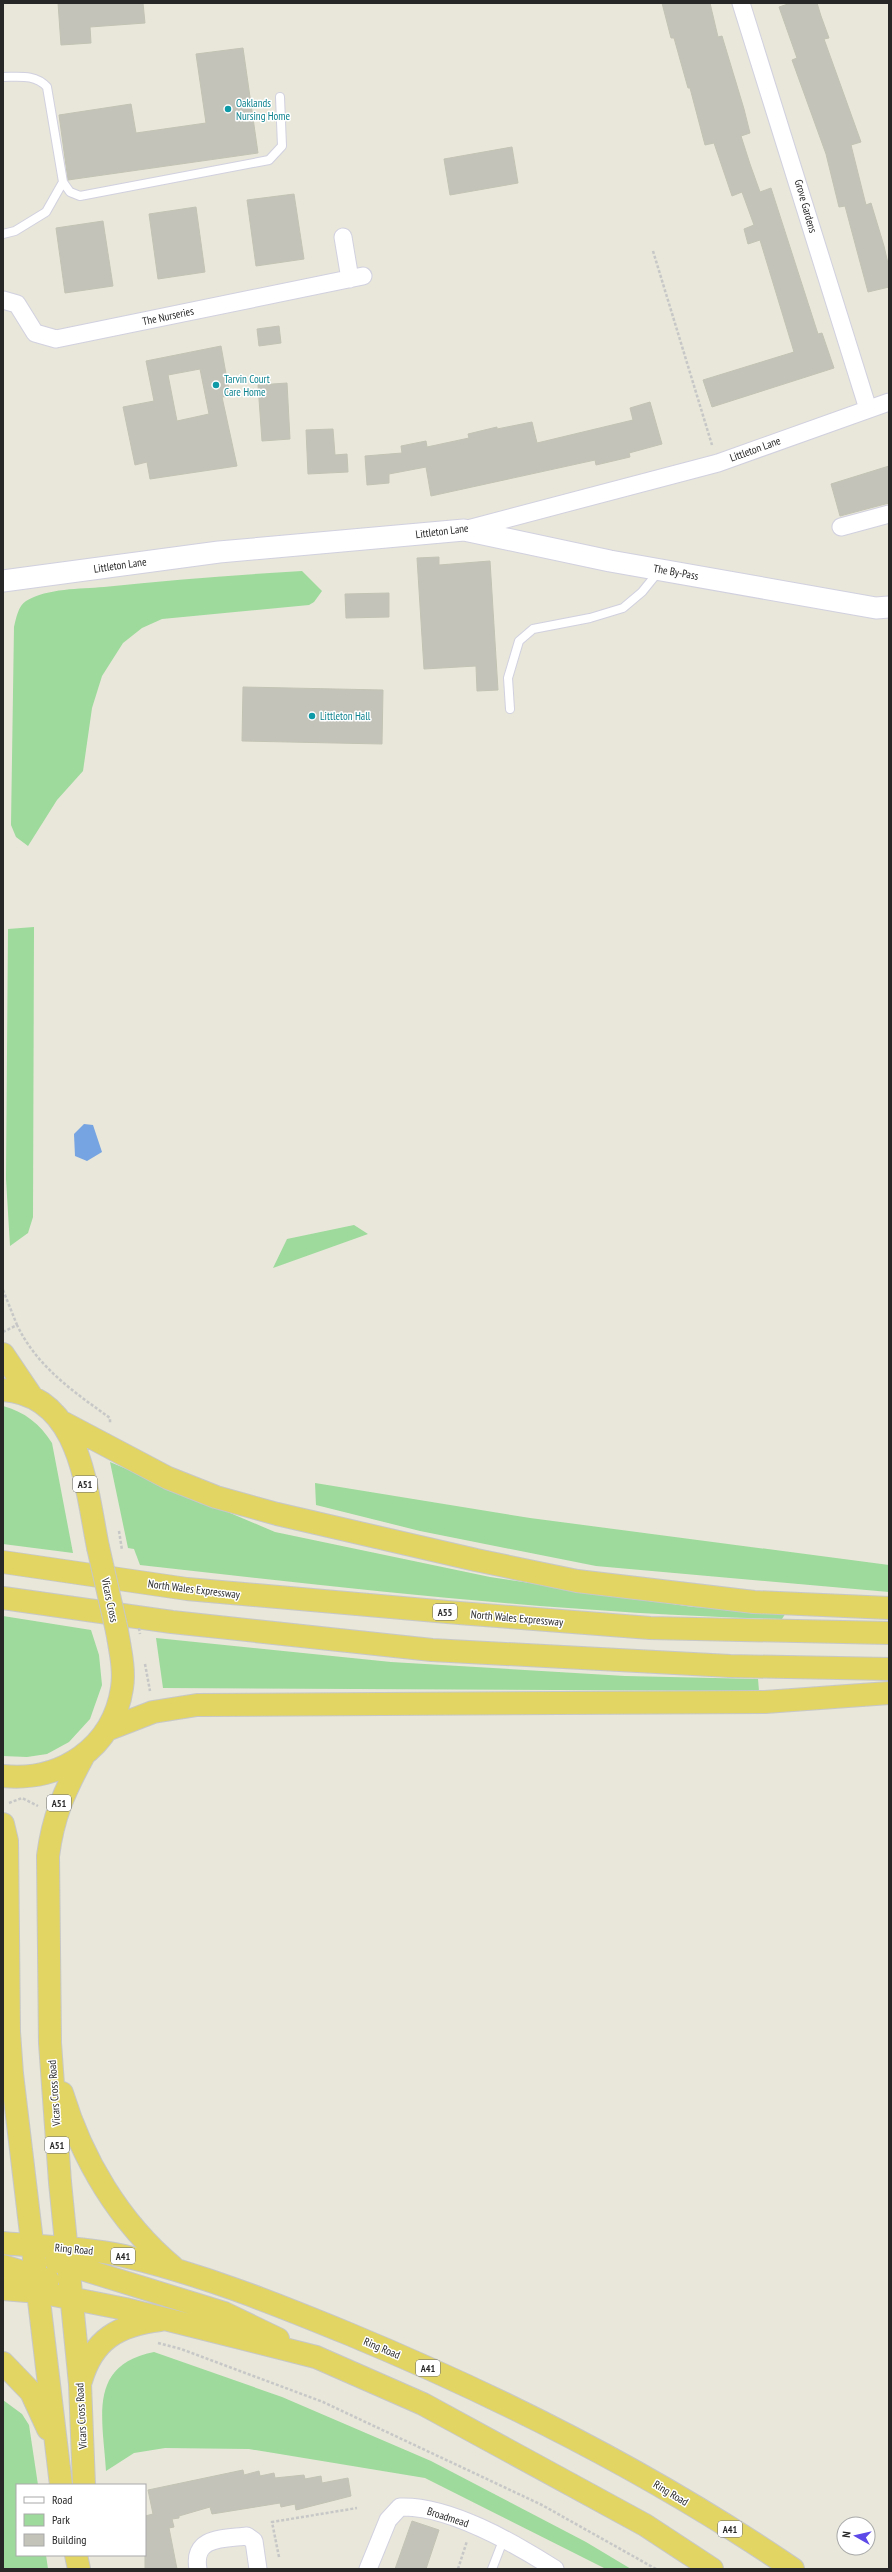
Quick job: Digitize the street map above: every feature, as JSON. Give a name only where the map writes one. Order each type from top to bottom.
[{"type":"highway","name":"A51","points":[[3,1354],[32,1397]]},
{"type":"highway","name":"Vicars Cross","points":[[3,1390],[32,1397],[48,1407],[64,1423],[74,1443],[82,1469],[116,1631],[122,1668],[122,1689],[109,1729],[84,1755],[55,1771],[35,1776],[3,1776]]},
{"type":"highway","points":[[64,1423],[168,1478],[216,1496],[277,1514],[476,1560],[577,1581],[754,1602],[889,1608]]},
{"type":"highway","name":"North Wales Expressway","points":[[3,1562],[187,1589],[467,1614],[650,1628],[889,1634]]},
{"type":"highway","points":[[3,1598],[172,1622],[432,1650],[730,1666],[889,1669]]},
{"type":"highway","points":[[109,1729],[153,1712],[197,1705],[765,1702],[889,1693]]},
{"type":"highway","name":"Vicars Cross Road","points":[[84,1755],[62,1796],[52,1826],[48,1856],[50,2043],[66,2257],[80,2384],[84,2484]]},
{"type":"highway","points":[[3,1824],[6,1841],[12,2074],[31,2246],[38,2284],[61,2484]]},
{"type":"highway","points":[[50,2043],[69,2117],[95,2173],[139,2234],[152,2249],[178,2271]]},
{"type":"highway","points":[[3,2101],[12,2074]]},
{"type":"highway","name":"Ring Road","points":[[3,2243],[31,2246],[66,2257],[122,2256],[178,2271],[291,2310],[448,2377],[561,2432],[666,2490],[793,2569]]},
{"type":"highway","points":[[66,2257],[224,2313],[316,2358],[424,2404],[638,2522],[712,2569]]},
{"type":"highway","points":[[3,2266],[38,2284],[60,2288],[71,2298],[167,2319],[225,2336],[316,2358]]},
{"type":"highway","points":[[3,2289],[38,2284]]},
{"type":"highway","points":[[80,2384],[92,2354],[111,2335],[122,2328],[141,2322],[167,2319]]},
{"type":"highway","points":[[3,2362],[31,2392],[41,2409],[58,2454]]},
{"type":"highway","points":[[76,2556],[80,2569]]},
{"type":"highway","points":[[80,2556],[80,2569]]},
{"type":"street","name":"Grove Gardens","points":[[741,3],[868,409]]},
{"type":"street","name":"The Nurseries","points":[[3,300],[18,304],[35,333],[56,339],[356,277],[343,237]]},
{"type":"street","name":"Littleton Lane","points":[[3,580],[219,552],[464,530],[718,463],[889,402]]},
{"type":"street","points":[[841,527],[889,514]]},
{"type":"street","name":"The By-Pass","points":[[464,530],[660,570],[876,608],[889,607]]},
{"type":"street","name":"Broadmead","points":[[368,2569],[388,2520],[400,2508],[418,2507],[472,2525],[504,2538],[551,2568]]},
{"type":"street","points":[[198,2569],[196,2558],[198,2551],[203,2545],[213,2541],[248,2536],[254,2541],[258,2569]]},
{"type":"lane","points":[[3,77],[30,77],[42,81],[47,87],[63,182],[70,192],[84,196],[269,160],[282,146],[280,97]]},
{"type":"lane","points":[[3,234],[15,231],[46,212],[63,182]]},
{"type":"lane","points":[[510,709],[508,678],[519,641],[533,629],[590,618],[622,608],[642,592],[660,570]]},
{"type":"lane","points":[[492,2569],[504,2538]]},
{"type":"path","points":[[653,251],[718,463]]},
{"type":"path","points":[[3,1290],[17,1325]]},
{"type":"path","points":[[152,2343],[181,2349],[323,2402],[542,2505],[656,2569]]},
{"type":"path","points":[[280,2556],[272,2522],[358,2508]]},
{"type":"path","points":[[458,2569],[472,2525]]},
{"type":"green space","points":[[302,571],[322,591],[314,602],[309,605],[162,619],[142,628],[123,643],[102,676],[92,708],[83,771],[57,800],[28,846],[16,837],[11,825],[14,627],[23,603],[35,597],[54,591]]},
{"type":"green space","points":[[34,927],[33,1217],[28,1233],[10,1246],[6,1179],[8,929]]},
{"type":"green space","points":[[354,1225],[368,1234],[273,1268],[287,1239]]},
{"type":"green space","points":[[3,1406],[25,1415],[42,1430],[52,1443],[73,1553],[3,1544]]},
{"type":"green space","points":[[110,1462],[275,1532],[490,1577],[693,1607],[787,1611],[782,1619],[621,1612],[461,1599],[140,1565],[134,1549],[128,1548]]},
{"type":"green space","points":[[315,1483],[530,1518],[889,1565],[889,1592],[596,1566],[420,1531],[316,1505]]},
{"type":"green space","points":[[3,1616],[91,1630],[99,1655],[102,1685],[90,1719],[69,1742],[47,1754],[27,1757],[3,1756]]},
{"type":"green space","points":[[156,1638],[391,1662],[625,1676],[758,1679],[759,1691],[163,1688]]},
{"type":"green space","points":[[154,2352],[282,2397],[431,2461],[586,2542],[631,2569],[606,2569],[425,2478],[249,2449],[165,2448],[134,2453],[106,2471],[102,2414],[104,2397],[109,2382],[118,2369],[133,2359]]},
{"type":"green space","points":[[3,2400],[22,2414],[29,2425],[38,2484],[16,2484],[16,2556],[46,2556],[48,2569],[3,2569]]},
{"type":"water","points":[[84,1124],[93,1125],[102,1152],[87,1161],[75,1156],[74,1134]]},
{"type":"building","points":[[58,3],[143,3],[145,23],[90,27],[91,43],[61,45]]},
{"type":"building","points":[[662,3],[710,3],[718,37],[722,36],[750,133],[741,136],[750,164],[760,192],[771,188],[818,334],[822,333],[834,368],[712,407],[703,380],[794,352],[760,240],[748,244],[744,229],[754,225],[742,192],[732,196],[714,143],[705,145],[690,88],[688,88],[674,38],[671,38]]},
{"type":"building","points":[[791,3],[817,3],[829,38],[824,39],[861,142],[851,145],[866,205],[871,203],[884,246],[889,268],[889,287],[868,292],[845,206],[839,207],[826,154],[792,60],[797,58],[779,7]]},
{"type":"building","name":"Oaklands Nursing Home","points":[[243,48],[258,153],[68,180],[59,115],[131,104],[136,133],[206,123],[196,54]]},
{"type":"building","points":[[512,147],[518,183],[450,195],[444,159]]},
{"type":"building","points":[[294,194],[304,259],[256,266],[247,200]]},
{"type":"building","points":[[196,207],[205,272],[158,279],[149,214]]},
{"type":"building","points":[[103,221],[113,286],[65,293],[56,228]]},
{"type":"building","points":[[279,326],[281,343],[259,346],[257,329]]},
{"type":"building","points":[[221,346],[230,396],[222,397],[237,466],[150,479],[147,462],[135,465],[123,407],[154,401],[146,361]],"holes":[[[200,369],[209,414],[177,421],[168,375]]]},
{"type":"building","points":[[287,383],[290,439],[262,441],[258,385]]},
{"type":"building","points":[[650,402],[662,444],[629,453],[630,457],[596,465],[595,460],[431,496],[426,467],[389,474],[389,483],[367,485],[365,456],[402,453],[401,446],[426,441],[427,447],[469,438],[468,434],[497,427],[497,429],[532,422],[537,443],[633,420],[630,408]]},
{"type":"building","points":[[333,429],[335,455],[347,454],[348,472],[308,474],[306,430]]},
{"type":"building","points":[[889,466],[889,503],[840,516],[831,484]]},
{"type":"building","points":[[439,557],[439,565],[490,561],[498,690],[477,691],[476,666],[424,669],[417,558]]},
{"type":"building","points":[[389,593],[389,617],[346,618],[345,594]]},
{"type":"building","name":"Littleton Hall","points":[[243,687],[383,690],[382,744],[242,741]]},
{"type":"building","points":[[243,2470],[244,2475],[259,2471],[260,2476],[274,2473],[275,2478],[304,2475],[305,2479],[321,2476],[322,2483],[348,2478],[351,2496],[296,2510],[295,2504],[281,2507],[280,2503],[212,2514],[210,2507],[179,2516],[179,2518],[172,2519],[174,2527],[169,2528],[177,2569],[145,2569],[146,2516],[153,2514],[148,2490]]},
{"type":"building","points":[[412,2521],[439,2530],[426,2569],[395,2569]]},
{"type":"place","name":"Oaklands Nursing Home","points":[[228,109]]},
{"type":"place","name":"Tarvin Court Care Home","points":[[216,385]]},
{"type":"place","name":"Littleton Hall","points":[[312,716]]}]
